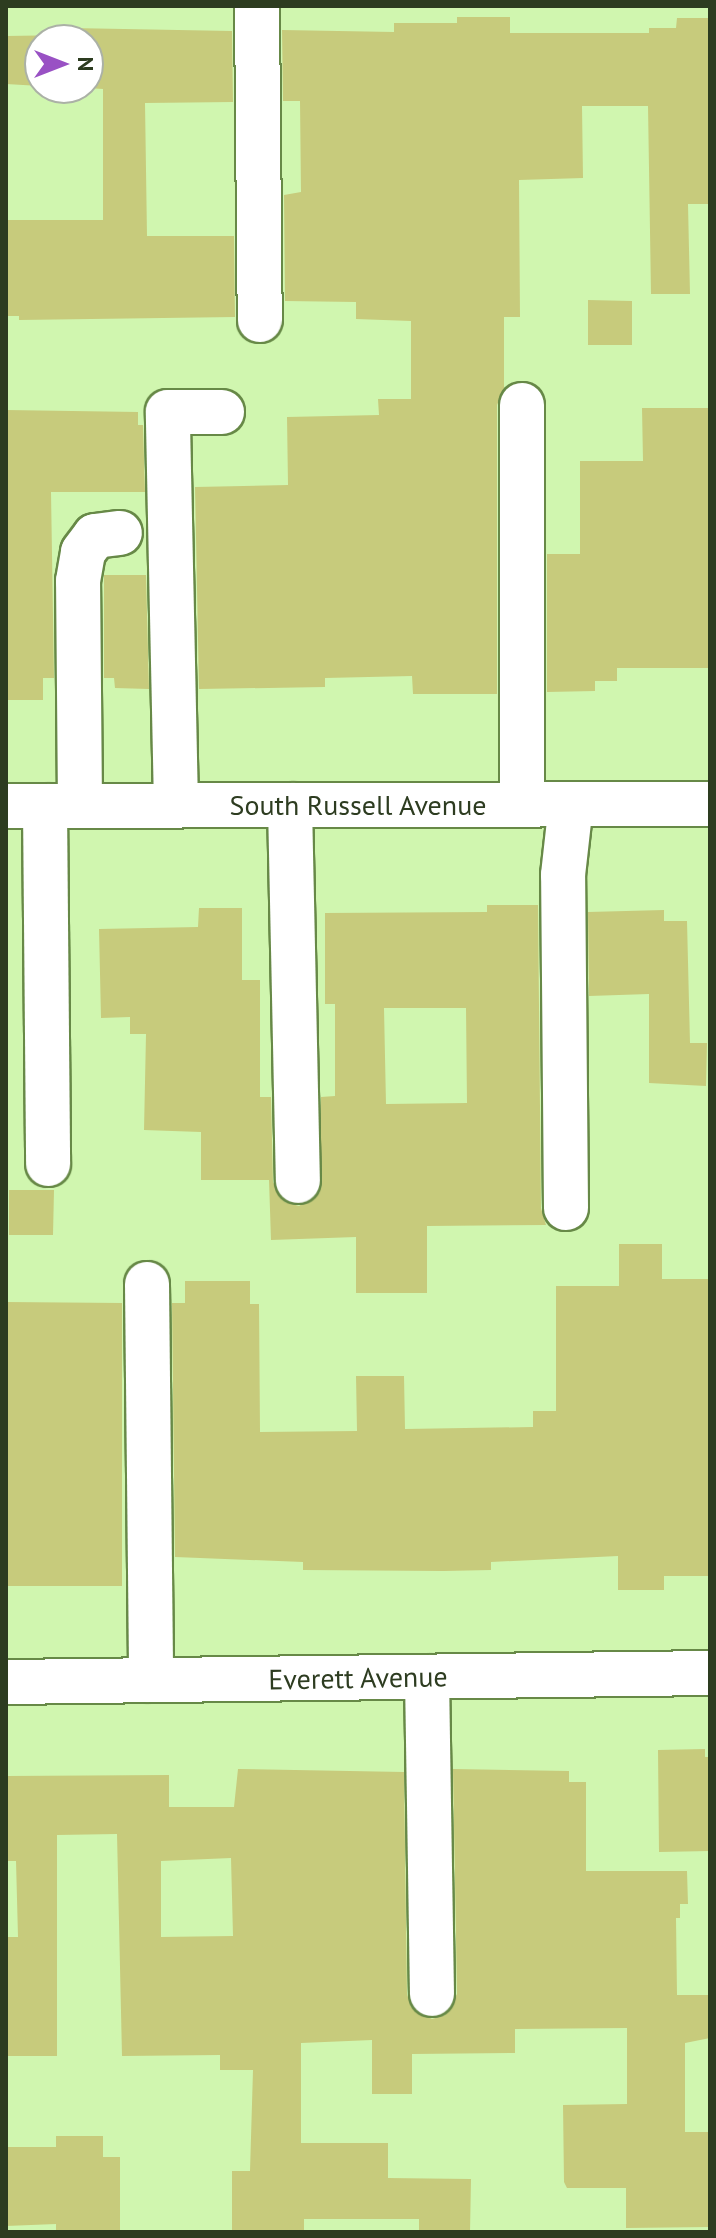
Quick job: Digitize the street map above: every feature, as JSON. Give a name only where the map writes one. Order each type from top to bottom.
[{"type":"street","points":[[257,6],[260,320]]},
{"type":"street","points":[[522,405],[522,804]]},
{"type":"street","points":[[176,805],[168,412],[222,412]]},
{"type":"street","points":[[48,1164],[44,806],[83,552],[95,536],[120,533]]},
{"type":"street","points":[[566,1208],[563,875],[571,804]]},
{"type":"street","name":"South Russell Avenue","points":[[44,806],[710,804]]},
{"type":"street","points":[[290,805],[298,1181]]},
{"type":"street","points":[[147,1284],[151,1680]]},
{"type":"street","name":"Everett Avenue","points":[[6,1682],[710,1673]]},
{"type":"street","points":[[427,1677],[432,1994]]},
{"type":"building","points":[[457,17],[510,17],[510,33],[649,33],[649,28],[676,28],[677,18],[710,18],[710,204],[688,204],[690,294],[651,294],[648,106],[582,106],[583,178],[519,180],[520,317],[504,317],[504,389],[497,405],[497,694],[413,694],[412,676],[325,678],[325,687],[199,689],[195,487],[288,485],[287,417],[379,415],[378,399],[411,399],[411,321],[356,319],[356,302],[285,301],[284,195],[301,192],[300,101],[283,101],[282,30],[394,32],[394,23],[457,23]]},
{"type":"building","points":[[104,29],[232,31],[233,102],[145,103],[147,236],[234,236],[235,317],[19,320],[19,316],[6,316],[6,220],[103,220]]},
{"type":"building","points":[[6,36],[24,36],[24,85],[6,84]]},
{"type":"building","points":[[588,300],[632,301],[632,345],[588,345]]},
{"type":"building","points":[[642,408],[710,408],[710,668],[617,668],[617,681],[595,681],[595,691],[547,692],[547,554],[580,554],[580,461],[643,461]]},
{"type":"building","points":[[6,410],[138,412],[138,425],[143,425],[145,492],[51,492],[54,678],[43,678],[43,700],[6,700]]},
{"type":"building","points":[[104,575],[146,575],[149,689],[115,688],[114,678],[104,678]]},
{"type":"building","points":[[487,905],[538,905],[541,1208],[546,1225],[427,1226],[427,1293],[356,1293],[356,1237],[271,1240],[269,1180],[201,1180],[201,1132],[144,1130],[146,1034],[130,1034],[130,1017],[101,1018],[99,929],[198,927],[199,908],[242,908],[242,980],[260,980],[260,1097],[271,1097],[273,1182],[285,1202],[299,1206],[320,1192],[321,1097],[335,1096],[335,1004],[325,1004],[325,913],[487,912]],"holes":[[[384,1008],[466,1008],[467,1103],[386,1104]]]},
{"type":"building","points":[[664,910],[664,921],[687,921],[690,1043],[707,1043],[706,1086],[649,1083],[649,994],[589,996],[588,912]]},
{"type":"building","points":[[9,1190],[54,1190],[53,1235],[9,1235]]},
{"type":"building","points":[[619,1244],[662,1244],[662,1279],[710,1279],[710,1576],[664,1576],[664,1590],[618,1590],[618,1556],[491,1562],[491,1570],[444,1571],[303,1570],[303,1562],[175,1557],[172,1303],[185,1303],[185,1281],[250,1281],[250,1304],[259,1304],[260,1432],[357,1431],[356,1376],[404,1376],[405,1429],[533,1427],[533,1411],[556,1411],[556,1286],[619,1286]]},
{"type":"building","points":[[6,1302],[122,1303],[122,1586],[6,1586]]},
{"type":"building","points":[[705,1749],[705,1757],[710,1757],[710,1851],[659,1852],[658,1750]]},
{"type":"building","points":[[238,1769],[404,1772],[407,1994],[411,2007],[432,2019],[445,2015],[457,1994],[453,1769],[569,1771],[569,1782],[586,1782],[586,1871],[687,1871],[688,1904],[680,1904],[680,1918],[676,1918],[677,1995],[710,1995],[710,2038],[685,2043],[685,2132],[710,2132],[710,2227],[626,2228],[626,2188],[567,2188],[564,2182],[563,2105],[627,2104],[627,2028],[515,2029],[515,2053],[412,2054],[412,2094],[372,2094],[372,2040],[301,2043],[301,2143],[388,2143],[388,2178],[471,2179],[470,2232],[419,2232],[419,2219],[304,2219],[304,2232],[232,2232],[232,2171],[250,2171],[253,2070],[220,2070],[220,2055],[122,2056],[117,1834],[57,1835],[57,2056],[6,2056],[6,1937],[18,1937],[16,1861],[6,1861],[6,1776],[169,1775],[169,1807],[234,1807]],"holes":[[[231,1858],[233,1936],[161,1937],[161,1861]]]},
{"type":"building","points":[[56,2136],[103,2136],[103,2157],[120,2157],[120,2232],[56,2232],[56,2224],[6,2226],[6,2147],[56,2147]]}]
